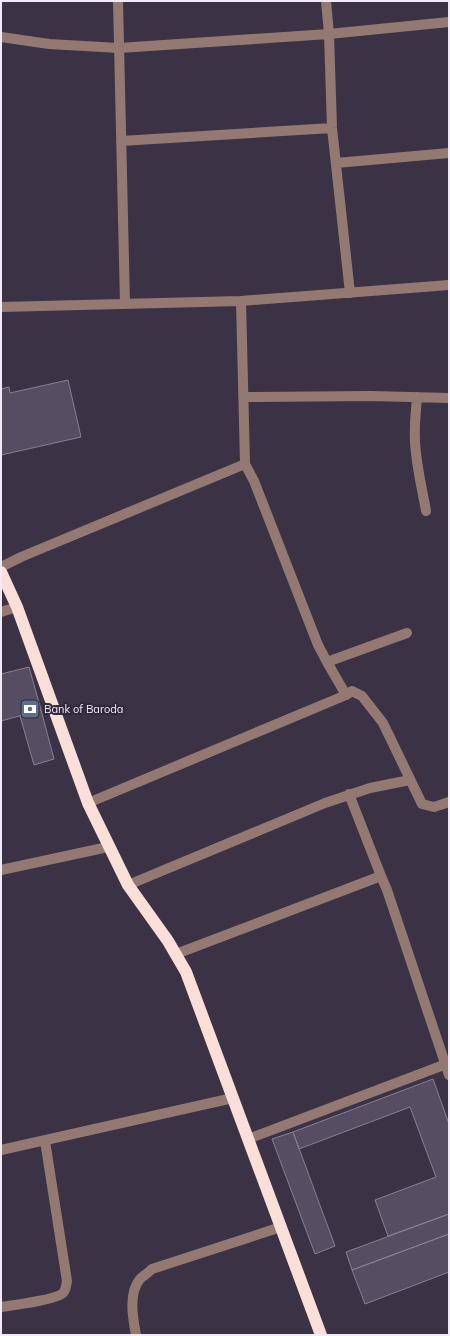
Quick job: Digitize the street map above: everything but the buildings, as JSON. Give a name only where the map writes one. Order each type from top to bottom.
[{"type":"highway","points":[[1,572],[17,608],[88,803],[108,847],[128,885],[160,928],[186,972],[320,1335]]},
{"type":"street","points":[[118,1],[124,304]]},
{"type":"street","points":[[326,1],[329,34],[332,128],[350,293]]},
{"type":"street","points":[[1,37],[49,44],[119,48],[329,34],[449,22]]},
{"type":"street","points":[[121,142],[332,128]]},
{"type":"street","points":[[336,163],[449,153]]},
{"type":"street","points":[[1,307],[241,301],[449,284]]},
{"type":"street","points":[[241,301],[245,464],[254,482],[315,637],[327,662],[346,695]]},
{"type":"street","points":[[244,397],[371,396],[449,398]]},
{"type":"street","points":[[417,398],[415,440],[426,511]]},
{"type":"street","points":[[1,567],[21,557],[245,464]]},
{"type":"street","points":[[1,612],[17,608]]},
{"type":"street","points":[[327,662],[407,633]]},
{"type":"street","points":[[88,803],[346,695],[352,691],[362,696],[383,723],[422,804],[434,807],[449,802]]},
{"type":"street","points":[[128,885],[349,794],[410,780]]},
{"type":"street","points":[[349,794],[387,890],[447,1064],[449,1075]]},
{"type":"street","points":[[1,870],[108,847]]},
{"type":"street","points":[[176,954],[381,876]]},
{"type":"street","points":[[248,1139],[447,1064]]},
{"type":"street","points":[[1,1150],[233,1098]]},
{"type":"street","points":[[1,1307],[53,1297],[62,1294],[66,1289],[67,1281],[45,1141]]},
{"type":"street","points":[[136,1335],[133,1315],[133,1295],[139,1280],[152,1269],[281,1227]]},
{"type":"place","name":"Bank of Baroda","points":[[30,709]]}]
